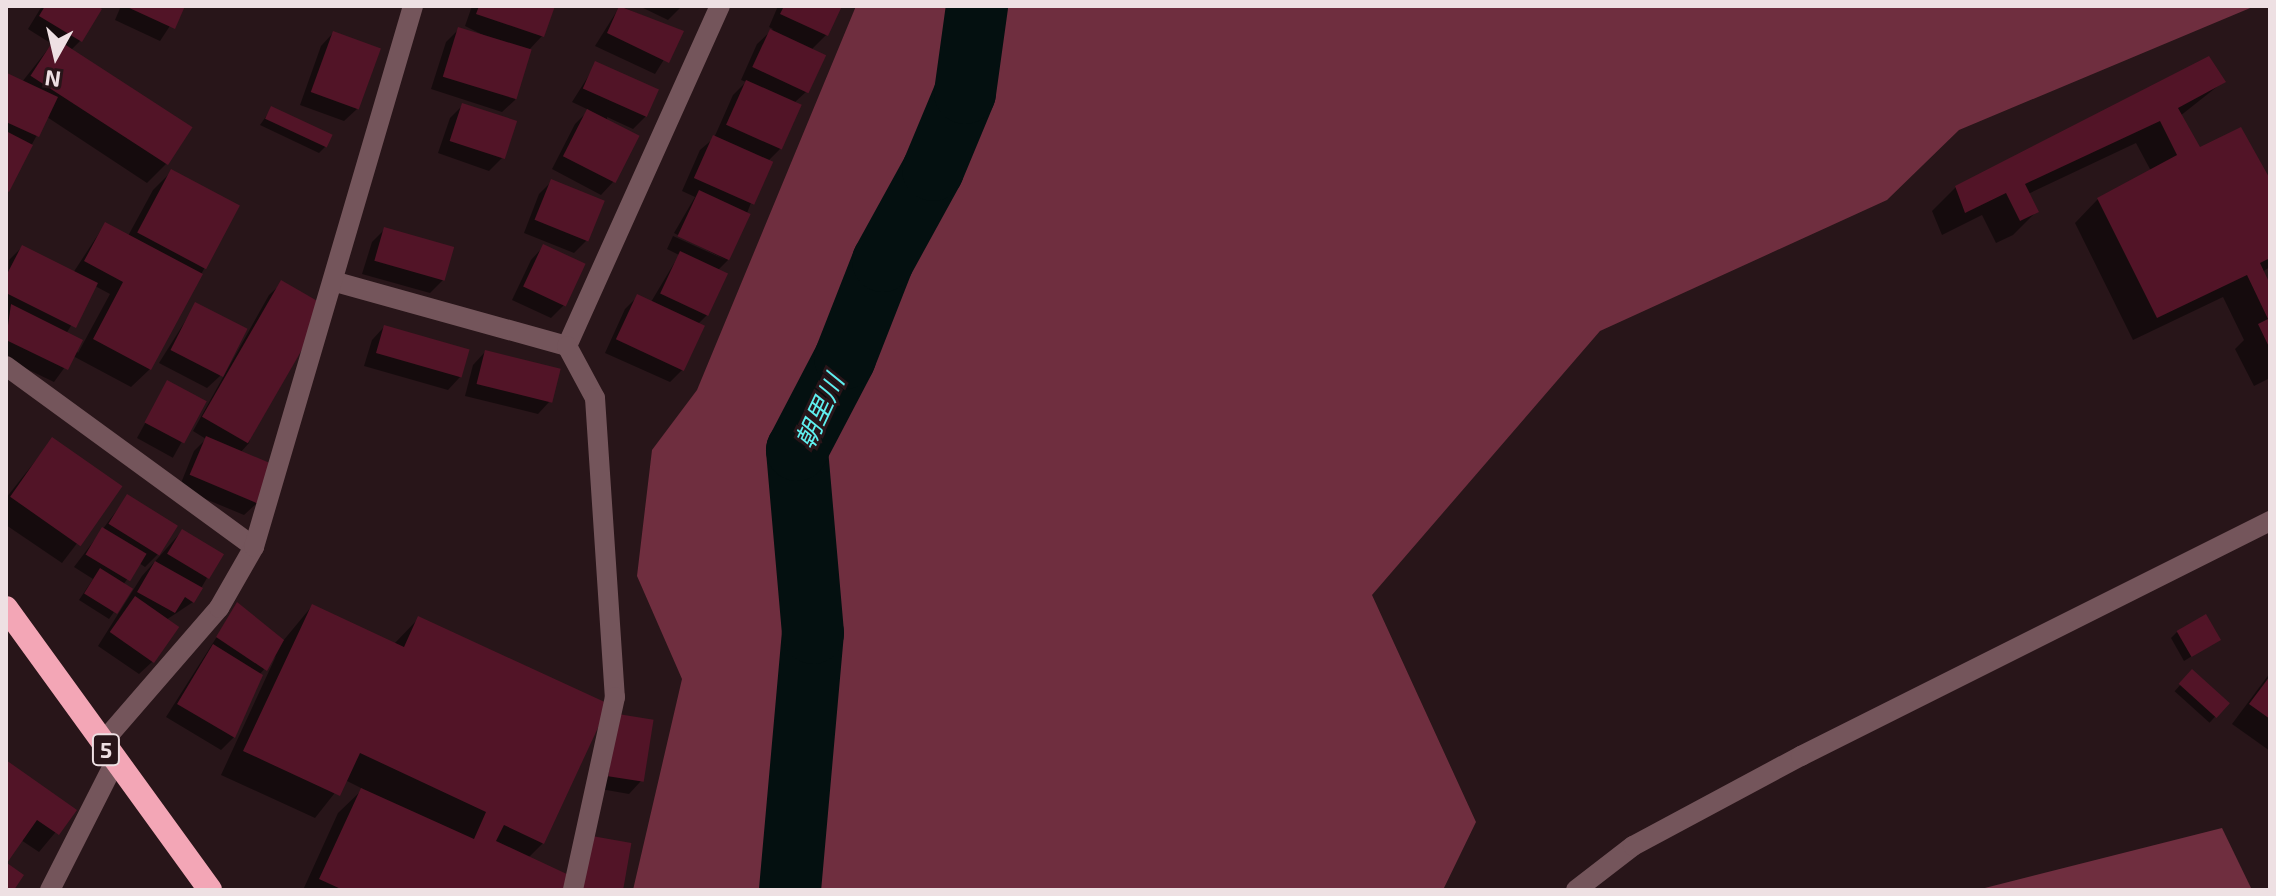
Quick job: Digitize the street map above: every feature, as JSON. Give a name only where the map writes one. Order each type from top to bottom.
[{"type":"highway","name":"5","points":[[6,608],[210,890]]},
{"type":"street","points":[[50,890],[108,753],[219,608],[254,547],[336,282],[413,6]]},
{"type":"street","points":[[567,346],[720,6]]},
{"type":"street","points":[[336,282],[567,346],[595,398],[615,697],[573,890]]},
{"type":"street","points":[[6,366],[254,547]]},
{"type":"street","points":[[1576,890],[1633,846],[1787,764],[2270,521]]},
{"type":"shaded area","points":[[856,6],[2255,6],[1959,130],[1887,200],[1600,331],[1372,595],[1476,822],[1443,890],[633,890],[682,679],[637,576],[652,450],[697,390]]},
{"type":"shaded area","points":[[2222,828],[2252,890],[1977,890]]},
{"type":"building","points":[[45,6],[97,6],[102,9],[82,42],[39,16]]},
{"type":"building","points":[[125,6],[185,6],[175,29]]},
{"type":"building","points":[[479,6],[555,6],[544,37],[476,14]]},
{"type":"building","points":[[619,6],[684,31],[669,63],[607,33]]},
{"type":"building","points":[[784,6],[842,6],[828,36],[780,14]]},
{"type":"building","points":[[458,27],[532,50],[516,99],[443,77]]},
{"type":"building","points":[[770,29],[826,55],[808,93],[752,67]]},
{"type":"building","points":[[333,31],[381,48],[359,110],[311,92]]},
{"type":"building","points":[[55,38],[193,127],[168,165],[30,76]]},
{"type":"building","points":[[2209,56],[2226,82],[2178,108],[2200,147],[2241,127],[2270,179],[2270,258],[2260,263],[2270,284],[2270,349],[2258,324],[2268,319],[2247,275],[2157,318],[2097,198],[2177,155],[2160,121],[2025,184],[2039,212],[2020,221],[2006,193],[1965,213],[1955,186]]},
{"type":"building","points":[[595,61],[659,89],[647,117],[583,88]]},
{"type":"building","points":[[7,73],[58,97],[39,137],[6,122]]},
{"type":"building","points":[[746,80],[802,105],[782,150],[726,125]]},
{"type":"building","points":[[462,103],[517,121],[505,159],[450,141]]},
{"type":"building","points":[[271,106],[333,135],[327,147],[265,119]]},
{"type":"building","points":[[587,109],[640,136],[616,183],[563,156]]},
{"type":"building","points":[[6,131],[33,145],[9,192],[6,190]]},
{"type":"building","points":[[713,135],[773,162],[754,205],[694,178]]},
{"type":"building","points":[[171,169],[240,206],[206,269],[137,233]]},
{"type":"building","points":[[551,179],[605,201],[588,242],[535,220]]},
{"type":"building","points":[[699,190],[751,214],[729,260],[677,236]]},
{"type":"building","points":[[105,222],[203,274],[151,370],[93,339],[123,282],[84,261]]},
{"type":"building","points":[[384,227],[454,247],[445,281],[374,261]]},
{"type":"building","points":[[543,244],[586,264],[566,306],[523,287]]},
{"type":"building","points":[[22,245],[98,283],[76,328],[6,293],[6,276]]},
{"type":"building","points":[[680,251],[728,273],[708,316],[660,294]]},
{"type":"building","points":[[281,280],[327,306],[248,443],[202,417]]},
{"type":"building","points":[[637,294],[705,326],[684,371],[616,339]]},
{"type":"building","points":[[195,302],[248,329],[223,377],[170,350]]},
{"type":"building","points":[[11,304],[83,340],[68,370],[6,340]]},
{"type":"building","points":[[384,325],[470,350],[462,377],[376,353]]},
{"type":"building","points":[[485,350],[561,369],[552,403],[477,384]]},
{"type":"building","points":[[167,380],[207,401],[184,444],[144,422]]},
{"type":"building","points":[[206,436],[275,465],[259,504],[190,475]]},
{"type":"building","points":[[52,437],[122,486],[81,546],[10,497]]},
{"type":"building","points":[[127,494],[178,526],[159,555],[108,524]]},
{"type":"building","points":[[102,527],[147,554],[130,581],[86,554]]},
{"type":"building","points":[[182,529],[224,554],[209,579],[167,554]]},
{"type":"building","points":[[155,561],[203,588],[194,603],[185,597],[175,613],[137,592]]},
{"type":"building","points":[[100,568],[133,589],[117,614],[84,593]]},
{"type":"building","points":[[135,596],[179,627],[154,663],[110,632]]},
{"type":"building","points":[[237,602],[284,640],[267,671],[216,637]]},
{"type":"building","points":[[312,604],[404,647],[418,616],[609,704],[544,844],[504,825],[496,841],[571,876],[564,890],[343,890],[319,879],[361,788],[474,839],[486,812],[360,753],[340,796],[243,751]]},
{"type":"building","points":[[2206,614],[2221,640],[2192,657],[2177,631]]},
{"type":"building","points":[[213,644],[263,675],[235,738],[177,704]]},
{"type":"building","points":[[2192,669],[2230,703],[2217,718],[2179,684]]},
{"type":"building","points":[[2270,676],[2270,719],[2249,704]]},
{"type":"building","points":[[618,714],[654,720],[644,782],[608,776]]},
{"type":"building","points":[[6,760],[77,810],[59,835],[37,820],[7,863],[24,875],[14,890],[6,890]]},
{"type":"building","points":[[592,836],[631,843],[623,890],[582,890]]},
{"type":"waterway","name":"朝里川","points":[[790,890],[813,633],[797,450],[845,358],[883,261],[933,170],[965,93],[977,6]]}]
